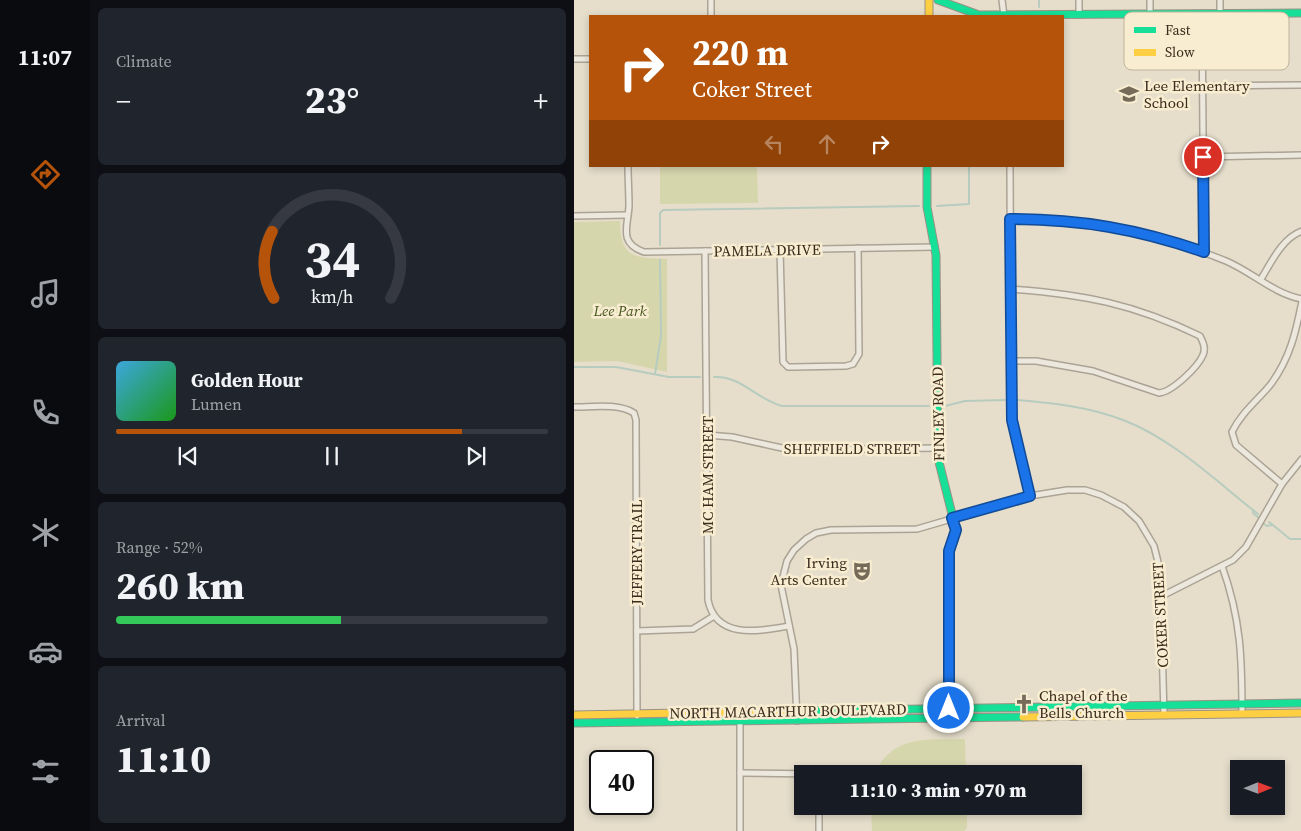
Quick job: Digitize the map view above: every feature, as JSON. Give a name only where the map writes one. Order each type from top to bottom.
[{"type":"main road","points":[[929,0],[929,15]]},
{"type":"main road","points":[[938,0],[972,14],[1124,14]]},
{"type":"main road","name":"FINLEY ROAD","points":[[927,167],[927,207],[936,246],[938,448],[940,469],[956,530],[949,551],[949,718]]},
{"type":"main road","name":"NORTH MACARTHUR BOULEVARD","points":[[574,715],[1301,703]]},
{"type":"main road","points":[[1115,706],[1116,716]]},
{"type":"main road","points":[[1066,707],[1066,717]]},
{"type":"main road","points":[[985,708],[986,718]]},
{"type":"main road","name":"NORTH MACARTHUR BOULEVARD","points":[[574,723],[1301,713]]},
{"type":"street","points":[[711,0],[711,15]]},
{"type":"street","points":[[1002,0],[1004,15]]},
{"type":"street","points":[[1079,0],[1079,15]]},
{"type":"street","points":[[574,59],[589,59]]},
{"type":"street","points":[[1203,70],[1204,252]]},
{"type":"street","points":[[1203,86],[1301,85]]},
{"type":"street","points":[[1203,157],[1301,156]]},
{"type":"street","points":[[574,216],[628,215],[628,167]]},
{"type":"street","points":[[1010,167],[1012,420],[1030,496]]},
{"type":"street","name":"PAMELA DRIVE","points":[[628,215],[626,234],[629,241],[637,250],[652,252],[936,246]]},
{"type":"street","points":[[1010,219],[1067,220],[1102,224],[1148,235],[1204,252],[1237,266],[1261,279],[1282,294],[1301,300],[1293,340],[1286,361],[1270,385],[1243,416],[1232,432],[1233,441],[1239,448],[1282,484]]},
{"type":"street","points":[[1261,279],[1282,246],[1290,237],[1301,231]]},
{"type":"street","points":[[780,250],[783,362],[793,367],[836,366],[853,364],[859,354],[858,248]]},
{"type":"street","name":"MC HAM STREET","points":[[705,251],[708,600],[714,616]]},
{"type":"street","points":[[1010,289],[1080,295],[1132,307],[1200,336],[1204,346],[1203,355],[1175,388],[1159,393],[1124,380],[1067,366],[1036,361],[1011,361]]},
{"type":"street","name":"JEFFERY TRAIL","points":[[574,407],[604,407],[632,412],[636,420],[637,722]]},
{"type":"street","name":"SHEFFIELD STREET","points":[[707,435],[732,436],[791,450],[938,448]]},
{"type":"street","points":[[1160,597],[1233,560],[1246,547],[1282,484],[1301,459]]},
{"type":"street","name":"COKER STREET","points":[[797,721],[795,666],[781,585],[787,561],[794,550],[806,539],[816,533],[831,530],[917,529],[1030,496],[1054,491],[1085,490],[1110,498],[1124,507],[1139,521],[1154,546],[1160,570],[1164,715]]},
{"type":"street","points":[[1222,566],[1231,591],[1238,622],[1242,714]]},
{"type":"street","points":[[637,631],[693,629],[714,616],[721,624],[731,629],[762,630],[789,626]]},
{"type":"street","points":[[740,712],[740,831]]},
{"type":"street","points":[[740,773],[794,774]]},
{"type":"street","points":[[819,815],[819,831]]},
{"type":"green space","points":[[660,167],[757,167],[758,203],[660,204]]},
{"type":"green space","name":"Lee Park","points":[[620,221],[623,242],[626,249],[632,254],[646,258],[667,259],[667,372],[617,361],[574,362],[574,222]]},
{"type":"green space","points":[[937,739],[965,739],[966,765],[880,765],[891,752],[901,746],[912,742]]},
{"type":"green space","points":[[871,815],[967,815],[967,828],[964,831],[872,831]]},
{"type":"waterway","points":[[1039,0],[1039,7]]},
{"type":"waterway","points":[[937,206],[969,204],[969,167]]},
{"type":"waterway","points":[[660,245],[660,213],[663,210],[919,206]]},
{"type":"waterway","points":[[655,374],[661,336],[660,260]]},
{"type":"waterway","points":[[574,367],[616,367],[669,377],[700,377]]},
{"type":"waterway","points":[[714,377],[723,377],[740,383],[773,403],[782,406],[929,406]]},
{"type":"waterway","points":[[945,406],[965,401],[1005,400]]},
{"type":"waterway","points":[[1018,400],[1084,409],[1123,420],[1141,428],[1177,449],[1258,514]]},
{"type":"waterway","points":[[1253,510],[1253,513],[1260,519]]},
{"type":"waterway","points":[[1261,522],[1267,526],[1272,525]]},
{"type":"waterway","points":[[1269,522],[1290,539],[1302,539]]},
{"type":"traffic: fast","points":[[938,0],[979,15]]},
{"type":"traffic: fast","points":[[1289,13],[1302,13]]},
{"type":"traffic: fast","points":[[979,15],[1124,14]]},
{"type":"traffic: fast","points":[[927,167],[927,207],[936,255],[938,458],[956,530],[949,551],[949,598]]},
{"type":"traffic: fast","points":[[795,711],[1302,703]]},
{"type":"traffic: fast","points":[[574,723],[1023,717]]},
{"type":"traffic: slow","points":[[929,0],[929,15]]},
{"type":"traffic: slow","points":[[949,598],[949,718]]},
{"type":"traffic: slow","points":[[574,715],[795,711]]},
{"type":"traffic: slow","points":[[1023,717],[1302,713]]},
{"type":"place","name":"Lee Elementary School","points":[[1129,94]]},
{"type":"place","name":"Irving Arts Center","points":[[862,571]]},
{"type":"place","name":"Chapel of the Bells Church","points":[[1024,704]]},
{"type":"route","points":[[949,708],[949,551],[950,543],[956,530],[952,518],[1030,496],[1012,420],[1010,219],[1067,220],[1102,224],[1148,235],[1204,252],[1203,157]]}]
